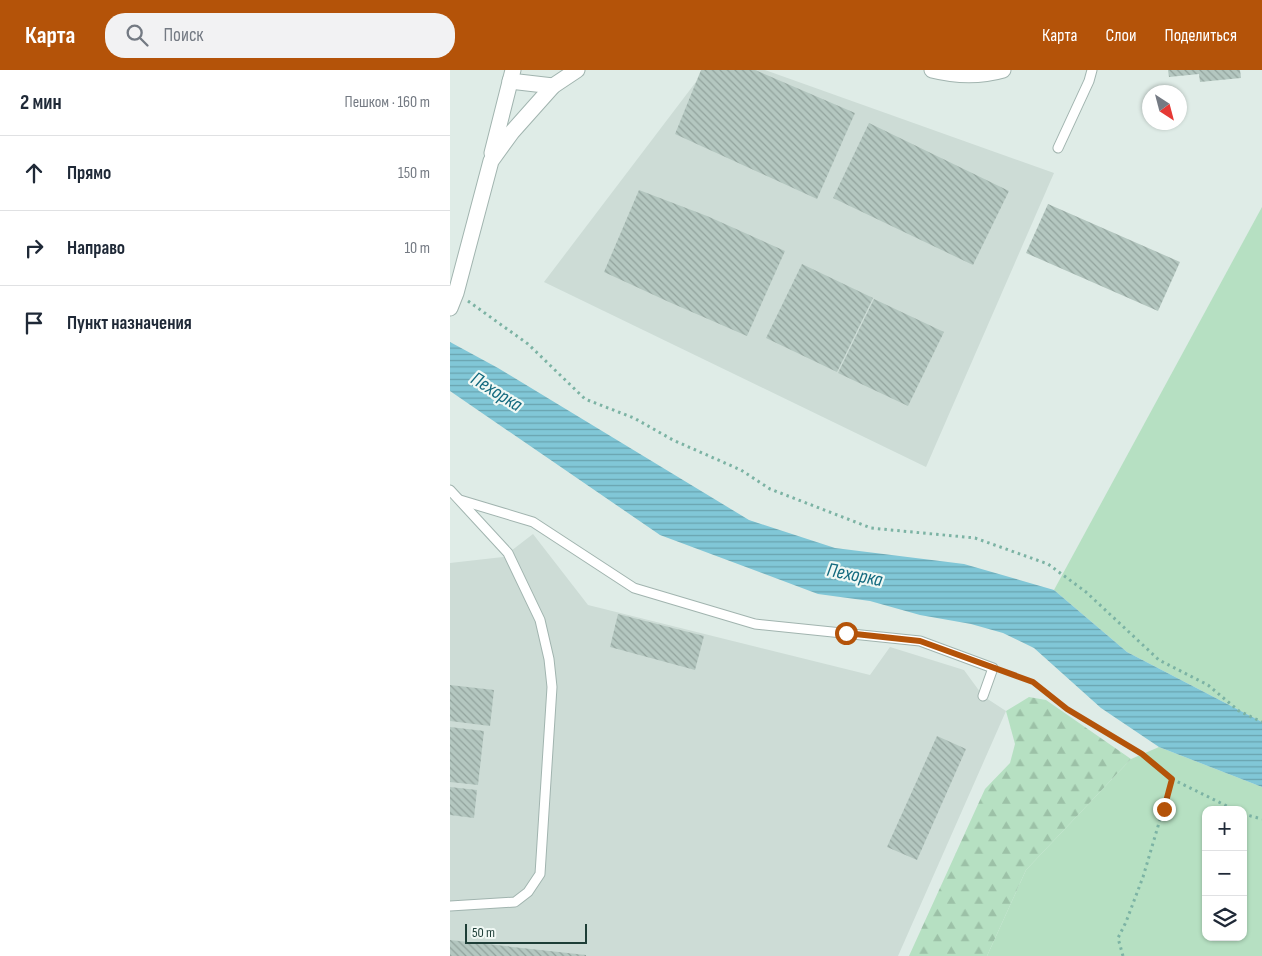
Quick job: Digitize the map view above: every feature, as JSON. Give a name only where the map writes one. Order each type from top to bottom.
[{"type":"street","points":[[555,70],[574,72]]},
{"type":"street","points":[[932,70],[951,75],[986,75],[1003,70]]},
{"type":"street","points":[[490,161],[512,132],[553,86],[574,72]]},
{"type":"street","points":[[450,308],[456,293],[512,75],[553,86]]},
{"type":"lane","points":[[1058,148],[1089,81],[1092,70]]},
{"type":"lane","points":[[450,490],[508,553],[540,620],[549,659],[552,687],[540,874],[528,892],[515,902],[450,906]]},
{"type":"lane","points":[[460,500],[533,522],[634,588],[755,624],[920,641],[993,668],[983,696]]},
{"type":"path","points":[[456,293],[528,344],[585,399],[634,418],[673,440],[741,470],[770,489],[871,528],[975,538],[1048,564],[1086,592],[1159,660],[1208,685],[1239,711],[1262,722]]},
{"type":"path","points":[[993,668],[1033,682],[1067,709],[1142,754],[1172,779],[1227,806]]},
{"type":"path","points":[[1123,956],[1118,938],[1143,876],[1172,779]]},
{"type":"path","points":[[1247,815],[1262,819]]},
{"type":"shaded area","points":[[705,70],[765,70],[1054,173],[926,467],[544,282]]},
{"type":"shaded area","points":[[533,534],[588,605],[870,675],[890,647],[964,670],[983,696],[1006,711],[898,956],[450,956],[450,563],[503,557]]},
{"type":"green space","points":[[1262,207],[1262,722],[1127,652],[1054,590]]},
{"type":"green space","points":[[1029,697],[1046,700],[1131,759],[1026,870],[987,956],[909,956],[985,789],[1010,763],[1015,744],[1006,711]]},
{"type":"green space","points":[[1159,747],[1262,787],[1262,956],[987,956],[1026,870],[1131,759]]},
{"type":"water","name":"Пехорка","points":[[450,342],[498,368],[749,520],[835,548],[964,564],[1054,590],[1127,652],[1262,722],[1262,787],[1159,747],[1101,708],[1034,648],[1003,633],[971,624],[920,615],[870,601],[818,594],[660,535],[450,391]]},
{"type":"building","points":[[701,70],[755,70],[855,113],[817,199],[675,134]]},
{"type":"building","points":[[1168,70],[1240,70],[1241,78],[1200,82],[1199,74],[1169,77]]},
{"type":"building","points":[[869,123],[1009,191],[973,265],[833,198]]},
{"type":"building","points":[[639,190],[707,216],[785,251],[747,336],[604,272]]},
{"type":"building","points":[[1048,204],[1180,262],[1158,311],[1026,253]]},
{"type":"building","points":[[802,264],[873,298],[837,372],[766,338]]},
{"type":"building","points":[[874,299],[944,332],[908,406],[838,373]]},
{"type":"building","points":[[618,614],[704,636],[695,670],[610,647]]},
{"type":"building","points":[[450,685],[494,690],[490,726],[450,721]]},
{"type":"building","points":[[450,727],[484,731],[478,785],[450,782]]},
{"type":"building","points":[[937,736],[966,749],[917,860],[887,847]]},
{"type":"building","points":[[450,787],[477,790],[474,818],[450,815]]},
{"type":"building","points":[[450,940],[586,955],[586,956],[450,956]]},
{"type":"route","points":[[846,633],[920,641],[1033,682],[1067,709],[1142,754],[1172,779],[1164,809]]}]
